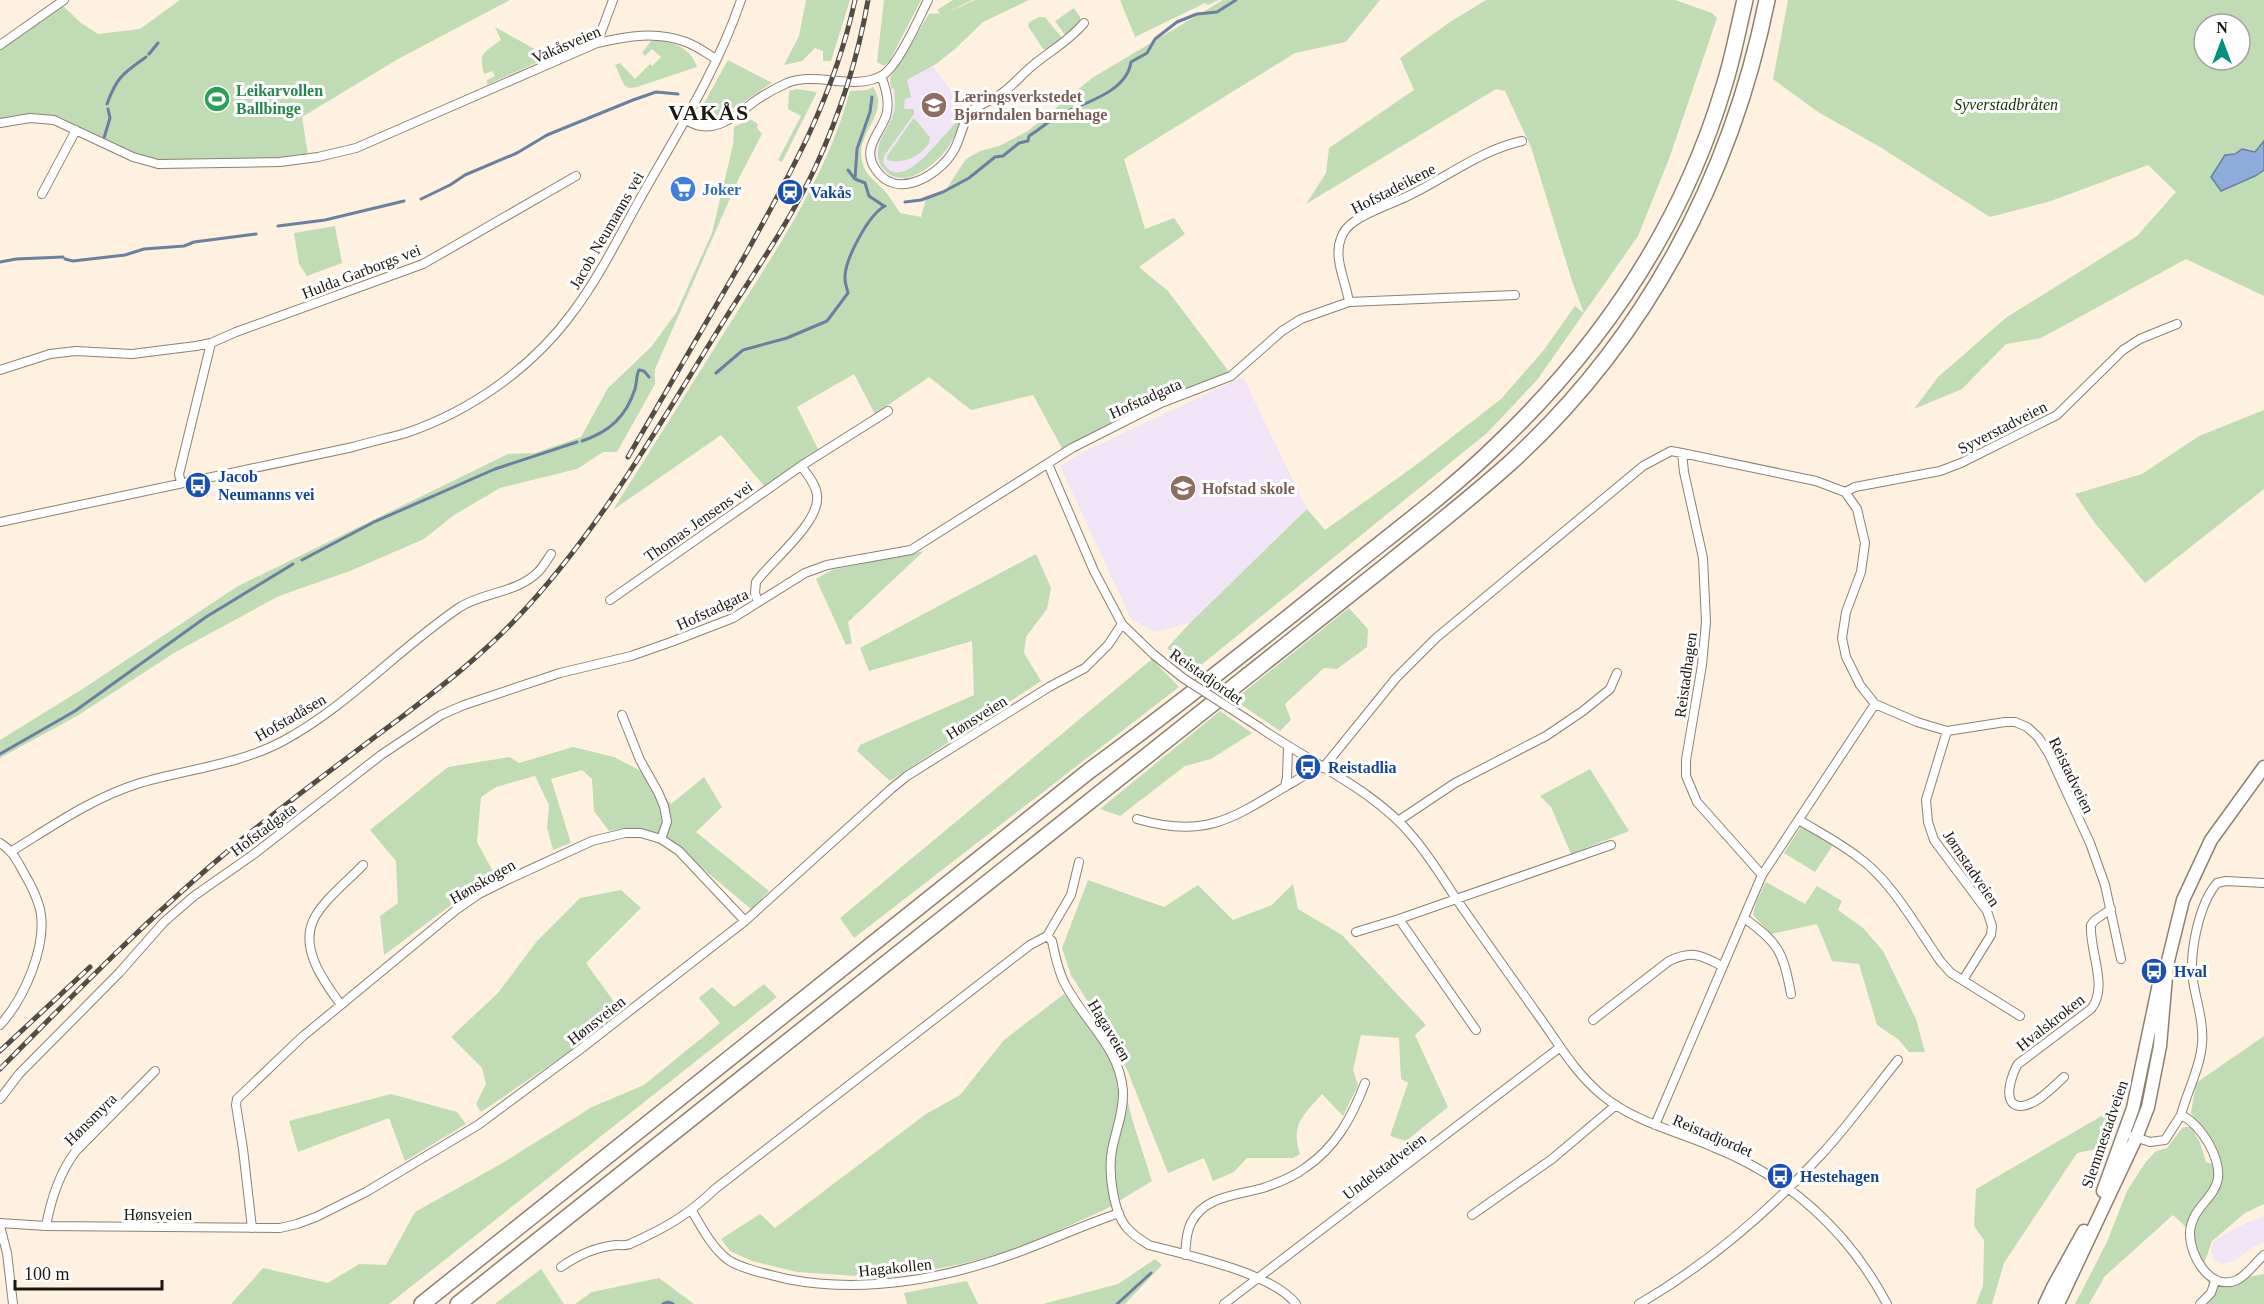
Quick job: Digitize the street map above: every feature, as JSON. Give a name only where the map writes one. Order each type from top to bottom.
[{"type":"highway","points":[[422,1304],[1089,771],[1168,713],[1242,654],[1456,482],[1497,446],[1536,406],[1593,340],[1627,295],[1653,252],[1680,198],[1710,126],[1724,87],[1745,0]]},
{"type":"highway","points":[[458,1304],[1370,579],[1511,462],[1568,404],[1613,351],[1645,306],[1671,262],[1701,206],[1724,150],[1748,82],[1767,0]]},
{"type":"main road","name":"Slemmestadveien","points":[[2045,1304],[2148,1107],[2157,1072],[2167,966],[2180,910],[2199,863],[2220,825],[2264,767]]},
{"type":"main road","name":"Slemmestadveien","points":[[2058,1304],[2131,1136]]},
{"type":"street","points":[[0,45],[64,0]]},
{"type":"street","points":[[597,43],[613,0]]},
{"type":"street","points":[[741,0],[730,32],[686,120],[701,126],[723,124],[771,90],[791,82],[865,81],[881,76],[896,61],[928,0]]},
{"type":"street","points":[[881,76],[885,85],[888,106],[886,116],[873,139],[870,157],[877,172],[883,178],[894,184],[910,184],[924,177],[948,158],[972,110],[1017,83],[1029,68],[1067,41],[1084,23]]},
{"type":"street","name":"Vakåsveien","points":[[0,123],[30,118],[54,120],[133,157],[158,164],[280,162],[318,158],[356,148],[597,43],[638,35],[665,36],[688,43],[716,58]]},
{"type":"street","name":"Jacob Neumanns vei","points":[[0,522],[353,447],[406,433],[444,417],[490,392],[525,364],[573,312],[599,273],[686,120]]},
{"type":"street","points":[[42,194],[76,130]]},
{"type":"street","name":"Hofstadeikene","points":[[1349,302],[1338,250],[1347,227],[1356,220],[1409,196],[1488,152],[1522,141]]},
{"type":"street","name":"Hulda Garborgs vei","points":[[0,370],[50,354],[76,351],[132,354],[211,343],[423,264],[576,176]]},
{"type":"street","name":"Hofstadgata","points":[[0,1099],[19,1074],[119,973],[164,922],[194,896],[254,854],[415,731],[441,715],[560,673],[631,656],[733,618],[805,573],[827,565],[912,550],[1072,448],[1161,403],[1231,376],[1282,331],[1301,319],[1349,302],[1515,295]]},
{"type":"street","name":"Syverstadveien","points":[[1845,492],[1855,487],[1940,471],[2057,416],[2123,350],[2140,339],[2177,324]]},
{"type":"street","points":[[181,483],[179,474],[211,343]]},
{"type":"street","name":"Thomas Jensens vei","points":[[610,600],[801,466],[888,411]]},
{"type":"street","points":[[1137,819],[1162,826],[1189,828],[1216,824],[1267,799],[1310,773],[1320,766],[1396,678],[1436,638],[1643,466],[1671,451],[1816,481],[1845,492],[1857,509],[1865,543],[1861,572],[1846,612],[1842,638],[1852,672],[1875,704],[1762,875],[1655,1125]]},
{"type":"street","name":"Reistadhagen","points":[[1682,453],[1703,558],[1706,622],[1702,665],[1686,760],[1686,776],[1697,801],[1762,875]]},
{"type":"street","name":"Reistadjordet","points":[[1048,464],[1094,571],[1122,624],[1153,654],[1183,678],[1288,748],[1377,802],[1398,820],[1434,864],[1559,1048],[1582,1076],[1616,1105],[1655,1125],[1734,1155],[1788,1188],[1833,1226],[1858,1256],[1887,1304]]},
{"type":"street","points":[[758,603],[754,593],[756,582],[801,532],[813,515],[817,504],[818,494],[801,466]]},
{"type":"street","name":"Hofstadåsen","points":[[12,851],[96,800],[141,783],[237,759],[283,741],[334,708],[461,606],[481,596],[522,583],[538,572],[551,554]]},
{"type":"street","name":"Hønsveien","points":[[0,1225],[280,1228],[316,1217],[366,1192],[468,1132],[582,1048],[745,921],[907,776],[1049,687],[1085,668],[1108,645],[1122,624]]},
{"type":"street","points":[[1398,820],[1455,783],[1546,736],[1610,689],[1617,673]]},
{"type":"street","name":"Reistadveien","points":[[1875,704],[1917,722],[1947,731],[2015,722],[2027,727],[2038,737],[2049,754],[2090,843],[2111,909],[2121,959]]},
{"type":"street","points":[[622,715],[640,760],[664,806],[667,822],[661,839]]},
{"type":"street","name":"Jørnstadveien","points":[[1947,731],[1926,800],[1928,822],[1934,840],[1987,911],[1992,926],[1991,935],[1963,980]]},
{"type":"street","points":[[1285,787],[1288,748]]},
{"type":"street","points":[[1799,820],[1859,857],[1889,888],[1941,962],[1952,973],[2020,1016]]},
{"type":"street","name":"Hønskogen","points":[[252,1228],[237,1099],[302,1037],[456,910],[479,894],[592,841],[625,833],[641,833],[661,839],[679,851],[745,921]]},
{"type":"street","points":[[0,843],[12,851],[37,900],[40,911],[37,957],[24,990],[0,1025]]},
{"type":"street","points":[[1356,932],[1399,920],[1611,845]]},
{"type":"street","points":[[561,1267],[579,1254],[616,1245],[628,1245],[639,1238],[661,1230],[692,1211],[743,1166],[969,991],[1030,945],[1047,936],[1071,895],[1079,862]]},
{"type":"street","points":[[341,1005],[323,980],[313,957],[310,940],[312,922],[320,909],[363,865]]},
{"type":"street","points":[[2131,1136],[2150,1142],[2165,1140],[2181,1115],[2193,1083],[2202,1046],[2200,1018],[2192,975],[2192,957],[2195,936],[2206,902],[2217,883],[2226,881],[2264,883]]},
{"type":"street","name":"Hvalskroken","points":[[2064,1077],[2031,1103],[2020,1106],[2015,1104],[2011,1097],[2009,1090],[2012,1075],[2018,1064],[2096,1003],[2099,997],[2091,925],[2111,909]]},
{"type":"street","points":[[1744,918],[1763,931],[1776,945],[1784,961],[1791,994]]},
{"type":"street","points":[[1399,920],[1476,1030]]},
{"type":"street","name":"Hagaveien","points":[[1047,936],[1052,941],[1065,985],[1113,1056],[1121,1075],[1122,1111],[1112,1152],[1111,1169],[1119,1213],[1126,1227],[1137,1238],[1149,1245],[1257,1278],[1274,1287],[1296,1304]]},
{"type":"street","points":[[1593,1020],[1669,961],[1693,954],[1722,966]]},
{"type":"street","name":"Undelstadveien","points":[[1224,1304],[1559,1048]]},
{"type":"street","points":[[1640,1304],[1694,1270],[1788,1188],[1821,1155],[1898,1060]]},
{"type":"street","name":"Hønsmyra","points":[[46,1226],[50,1206],[67,1162],[155,1071]]},
{"type":"street","points":[[1185,1255],[1190,1226],[1194,1217],[1208,1204],[1228,1196],[1277,1183],[1318,1159],[1329,1148],[1350,1118],[1365,1083]]},
{"type":"street","points":[[1472,1215],[1552,1159],[1616,1105]]},
{"type":"street","points":[[2181,1115],[2197,1126],[2204,1135],[2215,1156],[2218,1171],[2217,1182],[2212,1194],[2198,1212],[2190,1233],[2196,1258],[2215,1281],[2226,1283],[2236,1280],[2264,1255]]},
{"type":"street","name":"Hagakollen","points":[[692,1211],[717,1250],[729,1261],[775,1276],[805,1282],[850,1285],[907,1282],[945,1274],[1013,1254],[1119,1213]]},
{"type":"street","points":[[0,1225],[9,1264],[13,1304]]},
{"type":"street","points":[[2200,1304],[2211,1293],[2215,1281]]},
{"type":"shaded area","points":[[933,66],[966,111],[951,144],[942,156],[910,179],[893,178],[882,170],[875,155],[878,141],[892,115],[893,88]]},
{"type":"shaded area","name":"Hofstad skole","points":[[1243,377],[1307,509],[1190,623],[1154,632],[1131,619],[1060,466],[1081,453]]},
{"type":"shaded area","points":[[2264,1216],[2264,1243],[2253,1247],[2234,1261],[2222,1264],[2213,1259],[2211,1250],[2214,1242],[2235,1228]]},
{"type":"green space","points":[[180,0],[510,0],[398,59],[302,117],[308,155],[278,159],[173,160],[149,158],[58,116],[31,114],[0,119],[0,50],[62,5],[81,23],[98,34],[140,29]]},
{"type":"green space","points":[[806,0],[850,0],[831,61],[823,61],[823,51],[815,48],[802,61],[784,65],[799,36]]},
{"type":"green space","points":[[884,0],[921,0],[890,60],[884,66],[877,62]]},
{"type":"green space","points":[[953,0],[972,0],[946,13],[975,0],[1029,0],[983,22],[936,64],[907,80],[911,97],[905,99],[904,109],[914,109],[914,114],[884,156],[883,162],[891,171],[901,172],[912,167],[924,158],[962,118],[950,144],[932,165],[915,175],[906,178],[897,177],[889,174],[883,168],[878,155],[881,139],[895,109],[894,88],[891,89],[890,78],[929,14],[940,13],[937,10]]},
{"type":"green space","points":[[1120,0],[1219,0],[1208,5],[1205,3],[1135,37]]},
{"type":"green space","points":[[1223,0],[1380,0],[1346,42],[1295,53],[1124,159],[1145,229],[1174,218],[1185,234],[1139,267],[1168,291],[1230,373],[1117,421],[1063,450],[1033,395],[971,410],[929,377],[875,414],[854,374],[797,407],[819,451],[765,487],[721,435],[613,510],[803,204],[830,149],[850,91],[867,90],[873,87],[877,96],[876,114],[863,141],[861,151],[865,170],[900,213],[921,217],[926,199],[943,194],[966,159],[1028,131],[1092,78]]},
{"type":"green space","points":[[1486,0],[1675,0],[1712,13],[1717,18],[1669,159],[1638,236],[1584,313],[1531,147],[1505,91],[1496,89],[1306,204],[1326,173],[1329,148],[1414,90],[1400,58],[1450,22]]},
{"type":"green space","name":"Syverstadbråten","points":[[1788,0],[2264,0],[2264,141],[2255,152],[2242,149],[2255,176],[2264,170],[2264,296],[2186,259],[2041,338],[2006,344],[1962,389],[1914,409],[1938,377],[2007,317],[2137,236],[2176,192],[2148,165],[2051,201],[1990,217],[1880,147],[1818,112],[1773,79]]},
{"type":"green space","points":[[1074,8],[1080,17],[1080,22],[1069,35],[1065,35],[1055,21]]},
{"type":"green space","points":[[1045,17],[1063,41],[1050,50],[1043,49],[1028,26],[1029,22]]},
{"type":"green space","points":[[495,27],[549,57],[487,85],[487,80],[495,76],[492,71],[484,74],[482,57],[487,50],[501,40]]},
{"type":"green space","points":[[657,40],[682,48],[691,55],[697,67],[637,87],[629,88],[624,85],[615,65],[620,63],[635,79],[661,57],[652,49],[645,56],[642,53],[651,41]]},
{"type":"green space","points":[[728,60],[772,83],[733,109],[708,117],[703,112],[703,105]]},
{"type":"green space","points":[[797,89],[817,92],[782,162],[778,160],[801,116],[788,109],[789,91]]},
{"type":"green space","points":[[750,119],[758,124],[757,128],[762,134],[739,178],[655,369],[655,384],[617,452],[603,452],[577,469],[500,488],[454,515],[424,539],[350,571],[279,596],[174,653],[77,716],[0,758],[0,740],[81,690],[238,586],[508,454],[535,453],[581,437],[608,388],[651,347],[676,313],[712,233],[733,145],[734,127]]},
{"type":"green space","points":[[913,119],[930,137],[926,148],[905,160],[887,160],[887,156]]},
{"type":"green space","points":[[335,226],[342,263],[307,276],[299,264],[294,233]]},
{"type":"green space","points":[[1575,306],[1584,313],[1537,380],[1487,433],[1195,670],[1167,648],[1307,509],[1325,530],[1416,465],[1501,399],[1543,351]]},
{"type":"green space","points":[[2264,410],[2264,489],[2145,583],[2094,522],[2075,494],[2142,474],[2199,436]]},
{"type":"green space","points":[[924,551],[848,622],[852,643],[846,645],[816,579],[832,570]]},
{"type":"green space","points":[[1036,554],[1051,588],[1047,609],[1026,637],[1024,653],[1041,681],[890,781],[857,751],[860,745],[974,695],[972,641],[869,671],[860,648]]},
{"type":"green space","points":[[1349,608],[1368,629],[1367,647],[1337,669],[1324,668],[1285,704],[1291,720],[1280,731],[1234,700]]},
{"type":"green space","points":[[1152,659],[1179,687],[854,938],[840,918]]},
{"type":"green space","points":[[1220,711],[1252,733],[1211,759],[1185,766],[1120,816],[1100,809]]},
{"type":"green space","points":[[573,747],[614,757],[639,770],[671,804],[704,777],[722,807],[696,832],[769,891],[751,909],[665,837],[638,830],[609,831],[594,811],[592,779],[582,770],[551,779],[571,843],[553,850],[547,828],[549,805],[535,776],[496,787],[481,797],[477,842],[495,875],[384,955],[380,916],[398,903],[396,861],[370,830],[448,767],[510,757],[519,763]]},
{"type":"green space","points":[[1590,769],[1629,831],[1571,854],[1551,807],[1540,796]]},
{"type":"green space","points":[[1802,825],[1833,845],[1815,872],[1784,853]]},
{"type":"green space","points":[[1088,880],[1164,907],[1198,885],[1233,920],[1272,905],[1293,884],[1298,909],[1342,935],[1426,1025],[1415,1035],[1448,1107],[1406,1141],[1390,1136],[1408,1083],[1401,1079],[1399,1038],[1361,1035],[1353,1070],[1358,1085],[1343,1116],[1322,1094],[1304,1114],[1298,1127],[1297,1144],[1300,1154],[1293,1158],[1247,1158],[1234,1172],[1213,1181],[1204,1158],[1168,1173],[1128,1072],[1111,1038],[1071,975],[1062,948]]},
{"type":"green space","points":[[1766,882],[1805,904],[1817,886],[1842,901],[1838,910],[1863,928],[1883,951],[1916,1019],[1925,1052],[1909,1052],[1898,1039],[1877,1025],[1859,964],[1832,961],[1817,924],[1771,934],[1753,915]]},
{"type":"green space","points":[[621,890],[641,908],[586,963],[620,1010],[588,1039],[481,1112],[476,1104],[486,1084],[482,1068],[451,1037],[498,993],[537,941],[580,898]]},
{"type":"green space","points":[[764,984],[777,997],[389,1304],[231,1304],[263,1268],[328,1283],[359,1264],[386,1265],[415,1212],[499,1165],[592,1107],[644,1085],[720,1023],[699,998],[712,987],[734,1007]]},
{"type":"green space","points":[[1064,994],[1112,1058],[1122,1078],[1132,1119],[1152,1181],[1106,1209],[1020,1248],[962,1264],[888,1278],[797,1272],[752,1261],[730,1251],[721,1239],[760,1214],[775,1228],[926,1114],[960,1095],[1004,1040]]},
{"type":"green space","points":[[2264,1036],[2264,1204],[2245,1213],[2212,1241],[2204,1264],[2217,1276],[2224,1278],[2239,1279],[2264,1274],[2264,1304],[2205,1304],[2215,1293],[2201,1271],[2188,1229],[2173,1215],[2105,1276],[2089,1304],[2075,1304],[2107,1242],[2127,1191],[2145,1163],[2156,1151],[2167,1148],[2183,1127],[2191,1127],[2200,1143],[2206,1162],[2220,1167],[2191,1113],[2196,1083]]},
{"type":"green space","points":[[391,1094],[457,1112],[466,1124],[405,1161],[389,1118],[298,1152],[289,1121]]},
{"type":"green space","points":[[2110,1111],[2097,1149],[2077,1153],[2004,1263],[1992,1304],[1976,1304],[1983,1286],[1984,1240],[1974,1226],[1976,1189]]},
{"type":"green space","points":[[1155,1259],[1162,1265],[1125,1304],[1043,1304],[1118,1284]]},
{"type":"green space","points":[[541,1269],[564,1304],[495,1304]]},
{"type":"green space","points":[[659,1278],[694,1304],[575,1304],[592,1292]]},
{"type":"green space","points":[[967,1281],[978,1304],[907,1304],[904,1293]]},
{"type":"water","points":[[2264,141],[2264,170],[2221,191],[2211,177],[2225,155],[2235,154],[2242,149],[2255,152]]},
{"type":"waterway","points":[[905,202],[921,200],[943,192],[969,178],[995,157],[1003,156],[1019,143],[1028,141],[1029,136],[1057,116],[1113,89],[1122,81],[1131,62],[1147,53],[1155,39],[1177,22],[1197,14],[1217,12],[1236,0]]},
{"type":"waterway","points":[[149,54],[158,43]]},
{"type":"waterway","points":[[107,104],[114,87],[122,76],[146,57]]},
{"type":"waterway","points":[[421,199],[465,175],[517,153],[547,135],[656,92],[678,94]]},
{"type":"waterway","points":[[872,97],[870,112],[857,149],[855,179],[865,183],[869,196],[884,206]]},
{"type":"waterway","points":[[104,138],[110,118],[108,109]]},
{"type":"waterway","points":[[848,170],[854,178]]},
{"type":"waterway","points":[[278,226],[325,220],[404,201]]},
{"type":"waterway","points":[[716,373],[743,350],[787,338],[827,321],[848,293],[845,281],[846,271],[859,238],[872,218],[885,206]]},
{"type":"waterway","points":[[65,259],[73,261],[125,255],[144,249],[184,246],[194,242],[256,234]]},
{"type":"waterway","points":[[0,262],[63,257]]},
{"type":"waterway","points":[[582,441],[608,428],[627,408],[635,389],[639,370],[644,371],[649,377]]},
{"type":"waterway","points":[[302,560],[374,522],[495,469],[577,442]]},
{"type":"waterway","points":[[0,754],[75,711],[206,617],[293,564]]},
{"type":"waterway","points":[[1117,1304],[1151,1273]]},
{"type":"waterway","points":[[663,1304],[668,1302],[673,1304]]},
{"type":"railway","points":[[628,457],[743,259],[794,165],[823,102],[846,35],[855,0]]},
{"type":"railway","points":[[0,1069],[122,947],[218,859],[461,670],[489,646],[546,586],[575,550],[628,475],[795,207],[815,168],[840,106],[859,43],[868,0]]},
{"type":"railway","points":[[0,1051],[90,967]]},
{"type":"place","name":"Leikarvollen Ballbinge","points":[[217,99]]},
{"type":"place","name":"Læringsverkstedet Bjørndalen barnehage","points":[[934,105]]},
{"type":"place","name":"Joker","points":[[683,189]]},
{"type":"place","name":"Vakås","points":[[790,192]]},
{"type":"place","name":"Jacob Neumanns vei","points":[[198,485]]},
{"type":"place","name":"Hofstad skole","points":[[1183,488]]},
{"type":"place","name":"Reistadlia","points":[[1308,767]]},
{"type":"place","name":"Hval","points":[[2154,971]]},
{"type":"place","name":"Hestehagen","points":[[1780,1176]]},
{"type":"district","name":"VAKÅS","points":[[709,112]]}]
